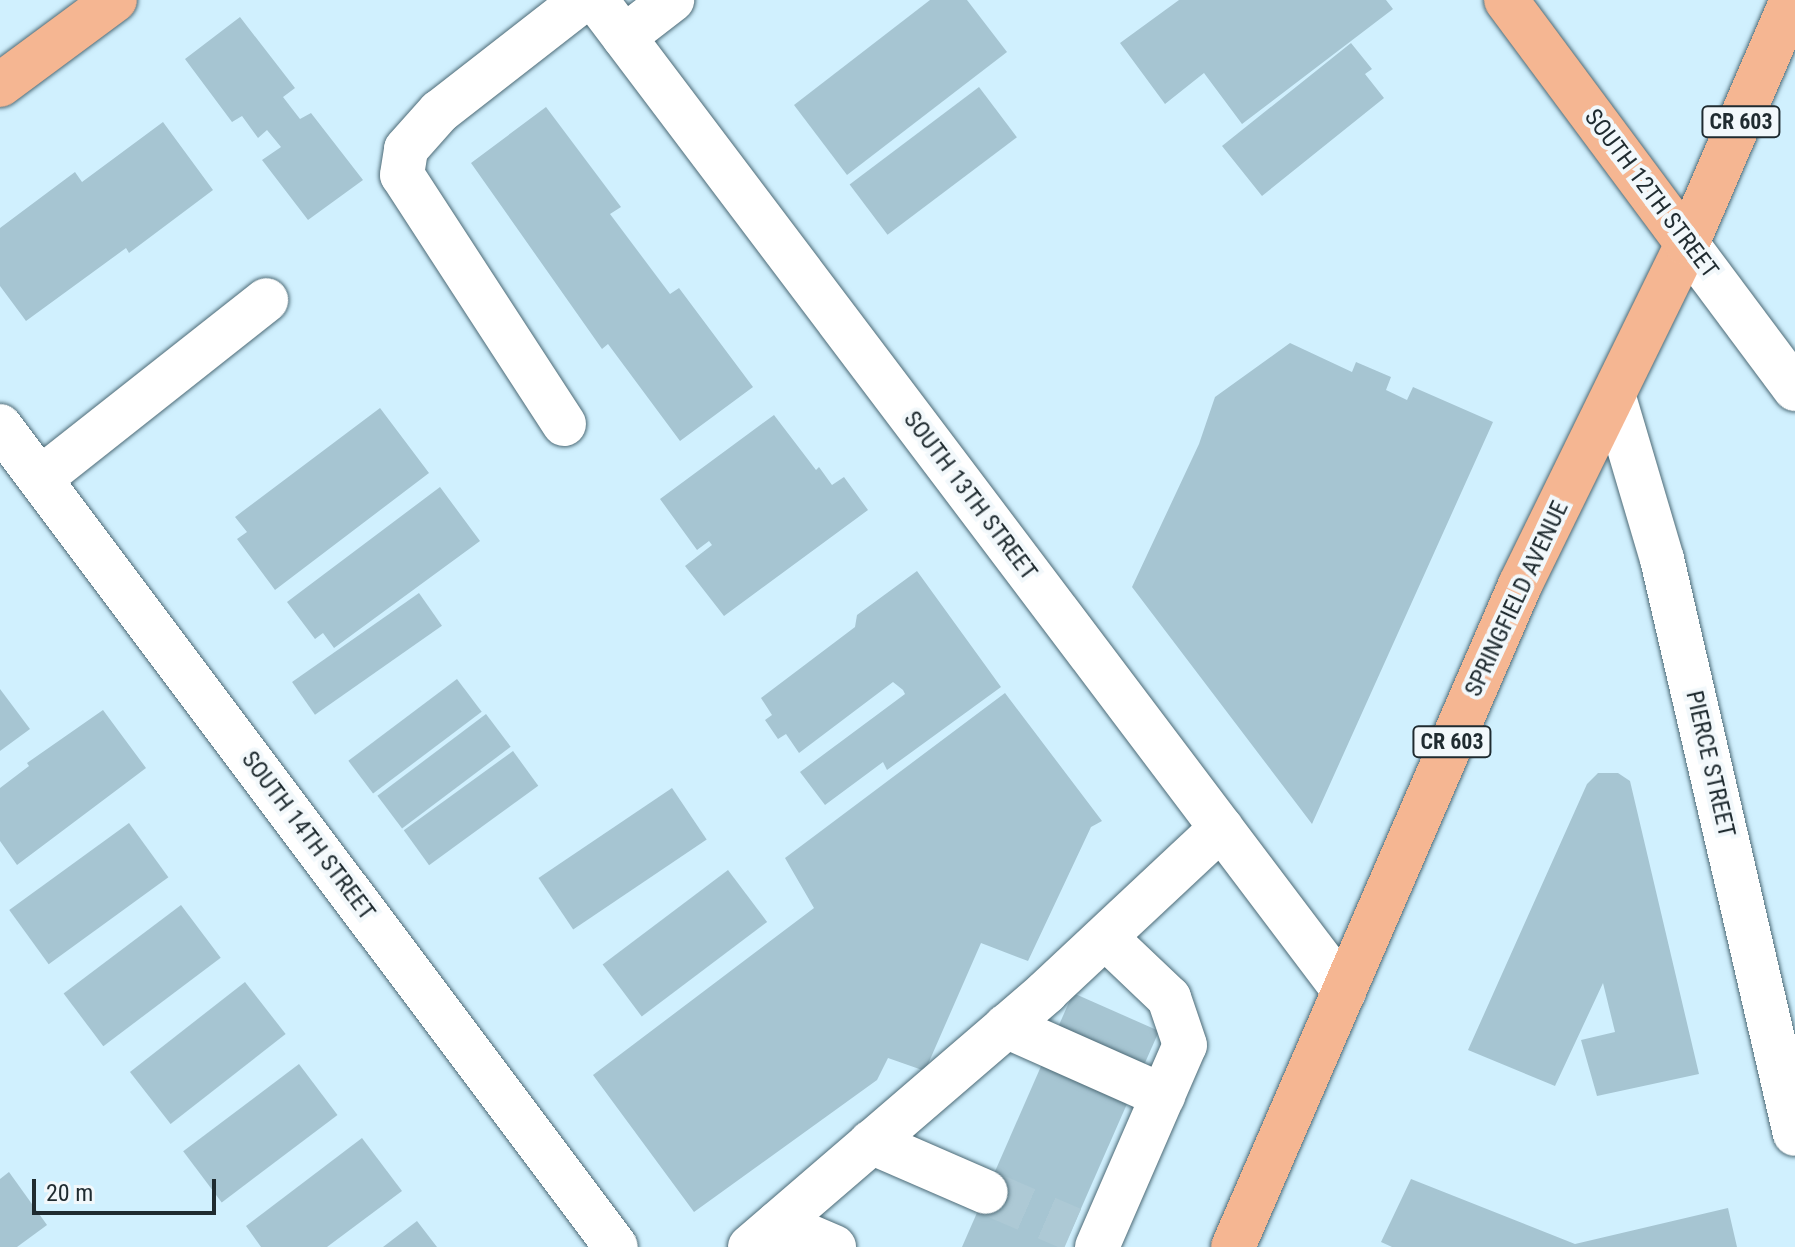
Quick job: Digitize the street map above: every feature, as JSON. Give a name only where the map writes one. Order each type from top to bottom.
[{"type":"main road","points":[[0,85],[115,0]]},
{"type":"main road","name":"SOUTH 12TH STREET","points":[[1506,0],[1687,244]]},
{"type":"main road","name":"SPRINGFIELD AVENUE","points":[[1233,1247],[1520,585],[1687,244],[1792,0]]},
{"type":"street","points":[[564,424],[402,175],[406,149],[439,112],[583,0]]},
{"type":"street","name":"SOUTH 13TH STREET","points":[[596,0],[1344,991]]},
{"type":"street","points":[[624,37],[672,0]]},
{"type":"street","name":"SOUTH 12TH STREET","points":[[1687,244],[1795,389]]},
{"type":"street","points":[[41,478],[266,300]]},
{"type":"street","name":"PIERCE STREET","points":[[1614,397],[1662,559],[1795,1134]]},
{"type":"street","name":"SOUTH 14TH STREET","points":[[0,426],[616,1247]]},
{"type":"street","points":[[764,1235],[1006,1026],[1221,828]]},
{"type":"street","points":[[1089,1239],[1163,1096],[1185,1045],[1169,998],[1105,937]]},
{"type":"street","points":[[1006,1026],[1163,1096]]},
{"type":"street","points":[[871,1142],[986,1192]]},
{"type":"street","points":[[764,1235],[834,1247]]},
{"type":"building","points":[[930,0],[967,0],[1007,52],[847,175],[794,105]]},
{"type":"building","points":[[1179,0],[1386,0],[1393,9],[1242,124],[1204,73],[1165,104],[1120,43]]},
{"type":"building","points":[[240,17],[295,88],[283,97],[300,119],[311,113],[363,180],[308,220],[262,160],[281,147],[267,130],[258,138],[242,116],[232,122],[185,59]]},
{"type":"building","points":[[1351,43],[1372,69],[1365,74],[1384,98],[1262,196],[1222,146]]},
{"type":"building","points":[[979,87],[1017,137],[888,235],[850,184]]},
{"type":"building","points":[[546,107],[621,207],[610,214],[670,294],[679,288],[753,387],[680,441],[608,344],[602,349],[471,163]]},
{"type":"building","points":[[163,122],[213,190],[129,253],[126,248],[26,321],[0,286],[0,228],[75,172],[82,182]]},
{"type":"building","points":[[1290,343],[1352,372],[1356,362],[1391,377],[1386,390],[1407,400],[1413,387],[1493,422],[1312,824],[1132,587],[1199,444],[1215,397]]},
{"type":"building","points":[[380,408],[429,473],[275,590],[237,539],[247,532],[235,517]]},
{"type":"building","points":[[774,415],[816,470],[819,467],[832,485],[844,477],[868,510],[724,616],[685,566],[712,545],[709,541],[697,550],[660,499]]},
{"type":"building","points":[[440,487],[480,541],[334,648],[323,633],[315,639],[287,602]]},
{"type":"building","points":[[917,571],[1001,687],[887,770],[883,762],[825,805],[800,772],[905,694],[903,690],[893,682],[799,753],[786,734],[778,739],[765,720],[772,715],[761,698],[855,627],[857,615]]},
{"type":"building","points":[[419,593],[442,626],[315,715],[292,682]]},
{"type":"building","points":[[457,679],[482,712],[373,794],[348,761]]},
{"type":"building","points":[[0,689],[30,729],[0,751]]},
{"type":"building","points":[[1005,693],[1102,821],[1091,827],[1028,961],[981,943],[925,1071],[888,1058],[877,1080],[694,1212],[593,1075],[814,908],[785,858]]},
{"type":"building","points":[[103,710],[146,768],[17,865],[0,841],[0,788],[29,766],[27,763]]},
{"type":"building","points":[[486,714],[511,747],[402,829],[377,796]]},
{"type":"building","points":[[513,751],[538,786],[429,865],[404,830]]},
{"type":"building","points":[[1598,773],[1618,773],[1630,781],[1699,1074],[1597,1096],[1581,1040],[1615,1032],[1603,983],[1555,1086],[1468,1050],[1587,784]]},
{"type":"building","points":[[672,788],[707,839],[573,929],[539,878]]},
{"type":"building","points":[[129,823],[168,877],[49,964],[9,910]]},
{"type":"building","points":[[728,870],[767,922],[642,1016],[603,964]]},
{"type":"building","points":[[181,905],[221,958],[103,1046],[64,993]]},
{"type":"building","points":[[245,982],[286,1034],[171,1124],[130,1072]]},
{"type":"building","points":[[1073,993],[1159,1031],[1064,1247],[962,1247]]},
{"type":"building","points":[[299,1064],[338,1115],[222,1202],[183,1151]]},
{"type":"building","points":[[362,1138],[402,1191],[327,1247],[261,1247],[246,1226]]},
{"type":"building","points":[[9,1172],[47,1225],[17,1247],[0,1247],[0,1179]]},
{"type":"building","points":[[1411,1179],[1575,1244],[1728,1208],[1737,1247],[1392,1247],[1381,1242]]},
{"type":"building","points":[[417,1221],[437,1247],[383,1247]]},
{"type":"tunnel","points":[[986,1192],[1072,1229]]}]
